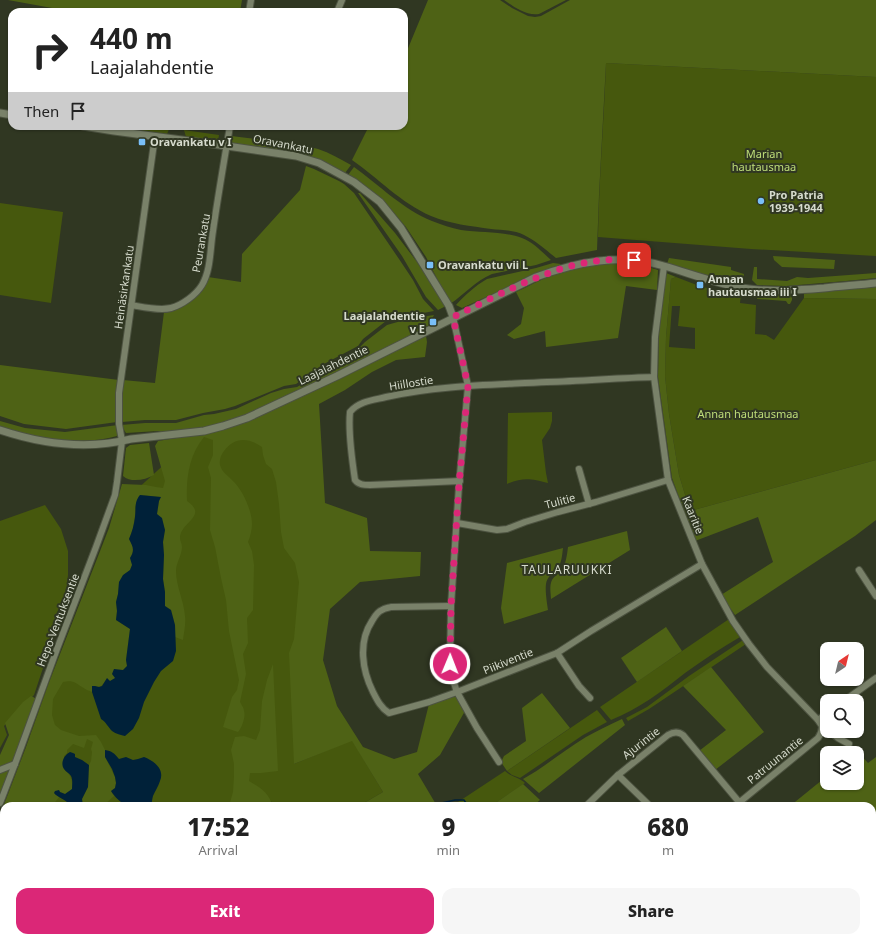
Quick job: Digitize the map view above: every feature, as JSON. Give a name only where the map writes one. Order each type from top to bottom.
[{"type":"street","name":"Oravankatu","points":[[125,130],[156,136],[296,156],[319,163],[354,182],[380,202],[401,228],[449,306],[453,317]]},
{"type":"street","name":"Peurankatu","points":[[131,305],[164,310],[180,304],[200,289],[206,277],[229,130]]},
{"type":"street","name":"Heinäsirkankatu","points":[[122,441],[119,424],[119,393],[156,136]]},
{"type":"street","name":"Laajalahdentie","points":[[0,430],[40,441],[96,445],[131,439],[204,431],[223,426],[247,418],[337,376],[536,277],[558,269],[594,261],[623,259],[649,262],[708,280],[748,289],[795,290],[876,283]]},
{"type":"street","name":"Kaaritie","points":[[664,266],[655,337],[654,376],[668,480],[702,564],[733,621],[767,667],[820,722]]},
{"type":"street","points":[[453,317],[468,386],[451,606],[450,664],[457,692],[477,728],[499,762]]},
{"type":"street","name":"Hiillostie","points":[[460,481],[370,485],[357,483],[354,474],[350,412],[366,402],[399,394],[431,389],[654,376]]},
{"type":"street","name":"Hepo-Ventuksentie","points":[[0,802],[110,511],[115,494],[122,441]]},
{"type":"street","points":[[579,469],[589,504]]},
{"type":"street","name":"Tulitie","points":[[457,523],[496,530],[507,529],[525,522],[668,480]]},
{"type":"street","name":"Piikiventie","points":[[451,606],[391,607],[383,609],[376,614],[365,636],[363,649],[364,664],[369,682],[381,707],[385,711],[389,713],[429,702],[557,653],[702,564]]},
{"type":"street","points":[[858,570],[876,596]]},
{"type":"street","points":[[557,653],[579,686],[590,698]]},
{"type":"street","points":[[854,694],[876,678]]},
{"type":"street","name":"Ajurintie","points":[[590,802],[618,775],[668,735],[677,732],[683,735],[735,802]]},
{"type":"street","name":"Patruunantie","points":[[739,802],[820,735]]},
{"type":"street","name":"Kaaritie","points":[[838,738],[848,744]]},
{"type":"street","points":[[0,770],[15,764]]},
{"type":"street","points":[[618,775],[646,802]]},
{"type":"green space","points":[[8,0],[242,0],[241,8],[52,8]]},
{"type":"green space","points":[[428,0],[500,0],[528,16],[535,17],[541,16],[570,0],[876,0],[876,77],[606,63],[597,250],[556,258],[537,243],[520,233],[446,221],[420,211],[352,160],[367,130],[408,130],[408,48]]},
{"type":"green space","points":[[504,0],[566,0],[539,14],[529,14]]},
{"type":"green space","name":"Marian hautausmaa","points":[[606,63],[876,77],[876,256],[751,249],[598,237]]},
{"type":"green space","points":[[134,130],[169,130],[167,134]]},
{"type":"green space","points":[[184,130],[219,135],[218,141],[186,137]]},
{"type":"green space","points":[[231,136],[286,142],[307,146],[327,152],[351,165],[345,173],[320,160],[230,143]]},
{"type":"green space","points":[[306,166],[339,181],[354,193],[413,280],[423,299],[434,311],[386,321],[363,339],[358,346],[322,365],[296,384],[284,386],[235,406],[176,420],[122,422],[123,380],[155,383],[164,312],[181,306],[208,277],[241,282],[242,254],[300,190]]},
{"type":"green space","points":[[354,167],[402,204],[422,216],[439,224],[457,229],[507,234],[522,238],[534,245],[551,260],[536,265],[492,274],[475,284],[450,304],[426,257],[406,227],[381,198],[348,175]]},
{"type":"green space","points":[[358,193],[360,193],[395,233],[417,262],[446,306],[438,310],[426,297],[402,256]]},
{"type":"green space","points":[[0,203],[63,212],[51,303],[0,295]]},
{"type":"green space","points":[[773,256],[835,260],[834,269],[782,267],[774,260]]},
{"type":"green space","points":[[669,258],[731,267],[731,270],[744,274],[743,283],[714,278],[667,264]]},
{"type":"green space","points":[[623,262],[642,265],[658,270],[657,290],[626,286],[618,338],[546,347],[545,331],[514,339],[507,335],[521,324],[524,308],[516,292],[547,277],[581,266]]},
{"type":"green space","points":[[553,263],[561,264],[462,308],[456,305],[470,291],[487,279]]},
{"type":"green space","points":[[754,267],[757,267],[757,279],[787,281],[797,277],[808,278],[876,273],[876,278],[786,286],[757,285],[752,280]]},
{"type":"green space","points":[[666,273],[676,277],[671,279],[666,337],[665,376],[669,414],[679,475],[690,511],[876,460],[876,520],[855,536],[735,615],[721,595],[773,562],[758,517],[695,541],[672,478],[658,377],[659,333]]},
{"type":"green space","name":"Annan hautausmaa","points":[[676,277],[702,287],[741,294],[740,303],[756,305],[755,334],[766,335],[774,340],[804,298],[876,299],[876,460],[690,511],[679,475],[669,414],[665,376],[666,337],[671,279]],"holes":[[[672,306],[680,306],[678,326],[695,328],[695,349],[669,347]]]},
{"type":"green space","points":[[876,286],[876,299],[804,298],[804,292]]},
{"type":"green space","points":[[758,294],[792,294],[792,300],[790,304],[788,304],[786,301],[757,299]]},
{"type":"green space","points":[[434,315],[429,325],[421,330],[338,372],[246,415],[222,424],[165,433],[158,431],[126,433],[121,425],[176,423],[204,415],[236,409],[271,393],[297,387],[319,370],[355,352],[387,325],[408,319]]},
{"type":"green space","points":[[426,336],[427,342],[425,357],[396,360],[372,372],[345,390],[319,404],[325,503],[367,518],[370,551],[421,552],[420,576],[360,582],[330,609],[323,660],[337,706],[363,747],[394,759],[417,752],[429,704],[456,695],[465,711],[440,755],[418,774],[435,802],[366,802],[383,792],[352,741],[294,764],[289,653],[294,639],[299,582],[295,563],[284,548],[276,482],[272,469],[266,464],[262,447],[252,441],[246,440],[232,443],[224,451],[220,458],[222,470],[237,486],[249,507],[252,524],[248,542],[252,551],[254,565],[253,610],[247,618],[248,643],[243,654],[246,674],[240,702],[244,710],[244,719],[238,732],[223,727],[232,697],[237,690],[239,680],[229,631],[226,600],[210,530],[211,478],[208,467],[213,455],[213,440],[204,437],[195,451],[188,475],[187,501],[193,506],[195,511],[192,519],[181,532],[180,538],[182,550],[176,568],[176,577],[185,616],[183,640],[175,637],[175,625],[171,610],[165,606],[163,542],[165,530],[157,514],[160,497],[140,495],[135,507],[133,528],[129,539],[133,546],[132,565],[130,570],[119,582],[116,602],[116,620],[130,629],[126,660],[127,666],[116,678],[110,681],[107,679],[100,687],[92,686],[92,692],[73,682],[63,682],[53,699],[52,715],[55,725],[61,730],[79,736],[96,735],[101,742],[105,750],[105,757],[115,777],[115,788],[111,791],[114,796],[107,802],[82,802],[82,799],[88,787],[89,765],[91,761],[91,749],[93,742],[87,739],[84,748],[73,744],[64,756],[64,769],[71,778],[72,790],[65,794],[60,792],[55,794],[60,796],[55,802],[5,802],[48,685],[109,528],[122,484],[146,485],[163,488],[165,481],[155,446],[158,441],[206,433],[248,421],[380,359]]},
{"type":"green space","points":[[0,365],[119,380],[117,422],[66,429],[24,424],[0,416]]},
{"type":"green space","points":[[552,412],[550,428],[542,440],[548,483],[528,479],[518,480],[507,484],[508,413]]},
{"type":"green space","points":[[0,421],[25,428],[65,432],[118,425],[117,436],[103,439],[73,441],[28,435],[0,427]]},
{"type":"green space","points":[[259,427],[289,487],[304,575],[294,764],[352,740],[383,792],[366,802],[50,802],[47,724],[49,699],[134,492],[192,439]]},
{"type":"green space","points":[[149,443],[154,475],[138,480],[130,480],[123,476],[126,448],[130,445]]},
{"type":"green space","points":[[45,505],[61,529],[68,551],[68,575],[65,602],[34,695],[4,726],[7,735],[0,748],[0,521]]},
{"type":"green space","points":[[627,531],[630,550],[551,599],[551,582],[563,568],[568,547]]},
{"type":"green space","points":[[563,548],[560,564],[549,577],[546,584],[548,610],[504,624],[501,608],[507,563]]},
{"type":"green space","points":[[729,619],[740,637],[699,663],[650,699],[631,711],[611,720],[600,707]]},
{"type":"green space","points":[[666,627],[682,651],[637,682],[621,658]]},
{"type":"green space","points":[[743,640],[746,644],[649,709],[628,721],[626,718],[647,707],[689,676]]},
{"type":"green space","points":[[273,664],[278,771],[250,773],[249,781],[264,791],[271,802],[230,802],[233,792],[234,776],[234,764],[231,750],[235,737],[244,736],[256,740],[260,730],[262,701]]},
{"type":"green space","points":[[711,667],[764,732],[715,770],[699,751],[726,730],[683,686]]},
{"type":"green space","points":[[542,693],[570,728],[507,771],[501,762],[504,756],[526,741],[522,708]]},
{"type":"green space","points":[[31,696],[39,700],[0,802],[0,755],[9,735],[5,723],[23,702]]},
{"type":"green space","points":[[597,710],[607,722],[583,735],[520,778],[507,771]]},
{"type":"green space","points":[[622,719],[625,725],[539,793],[523,779],[586,737]]},
{"type":"green space","points":[[876,757],[876,802],[795,802],[820,782],[820,790],[864,790],[864,759],[868,763]]},
{"type":"green space","points":[[505,771],[525,783],[497,802],[458,802]]},
{"type":"green space","points":[[523,784],[540,800],[538,802],[497,802]]},
{"type":"water","points":[[140,495],[161,497],[157,514],[162,518],[165,530],[163,542],[163,579],[165,606],[171,610],[175,625],[176,651],[173,661],[161,671],[154,682],[133,729],[125,736],[112,731],[101,719],[92,692],[92,686],[102,686],[107,678],[110,681],[115,678],[112,674],[114,669],[123,670],[127,666],[126,660],[130,629],[116,620],[116,602],[119,582],[123,575],[130,570],[132,565],[130,558],[133,553],[133,548],[129,539],[134,523],[136,503]]},
{"type":"water","points":[[105,750],[113,753],[119,759],[126,757],[133,760],[144,757],[155,763],[160,769],[161,777],[152,802],[121,802],[115,797],[111,791],[115,788],[115,777],[105,757]]},
{"type":"water","points":[[70,752],[75,754],[75,757],[89,765],[88,787],[82,799],[82,802],[67,802],[54,793],[55,791],[59,790],[65,794],[72,789],[72,778],[64,769],[62,764],[64,757]]},
{"type":"waterway","points":[[446,802],[455,800],[464,800],[465,802]]},
{"type":"place","name":"Oravankatu v I","points":[[142,142]]},
{"type":"place","name":"Pro Patria 1939-1944","points":[[761,201]]},
{"type":"place","name":"Oravankatu vii L","points":[[430,265]]},
{"type":"place","name":"Annan hautausmaa iii I","points":[[700,285]]},
{"type":"place","name":"Laajalahdentie v E","points":[[433,322]]},
{"type":"district","name":"TAULARUUKKI","points":[[567,570]]},
{"type":"route","points":[[450,664],[451,606],[459,485],[468,386],[453,317],[536,277],[558,269],[594,261],[611,259],[634,260]]}]
